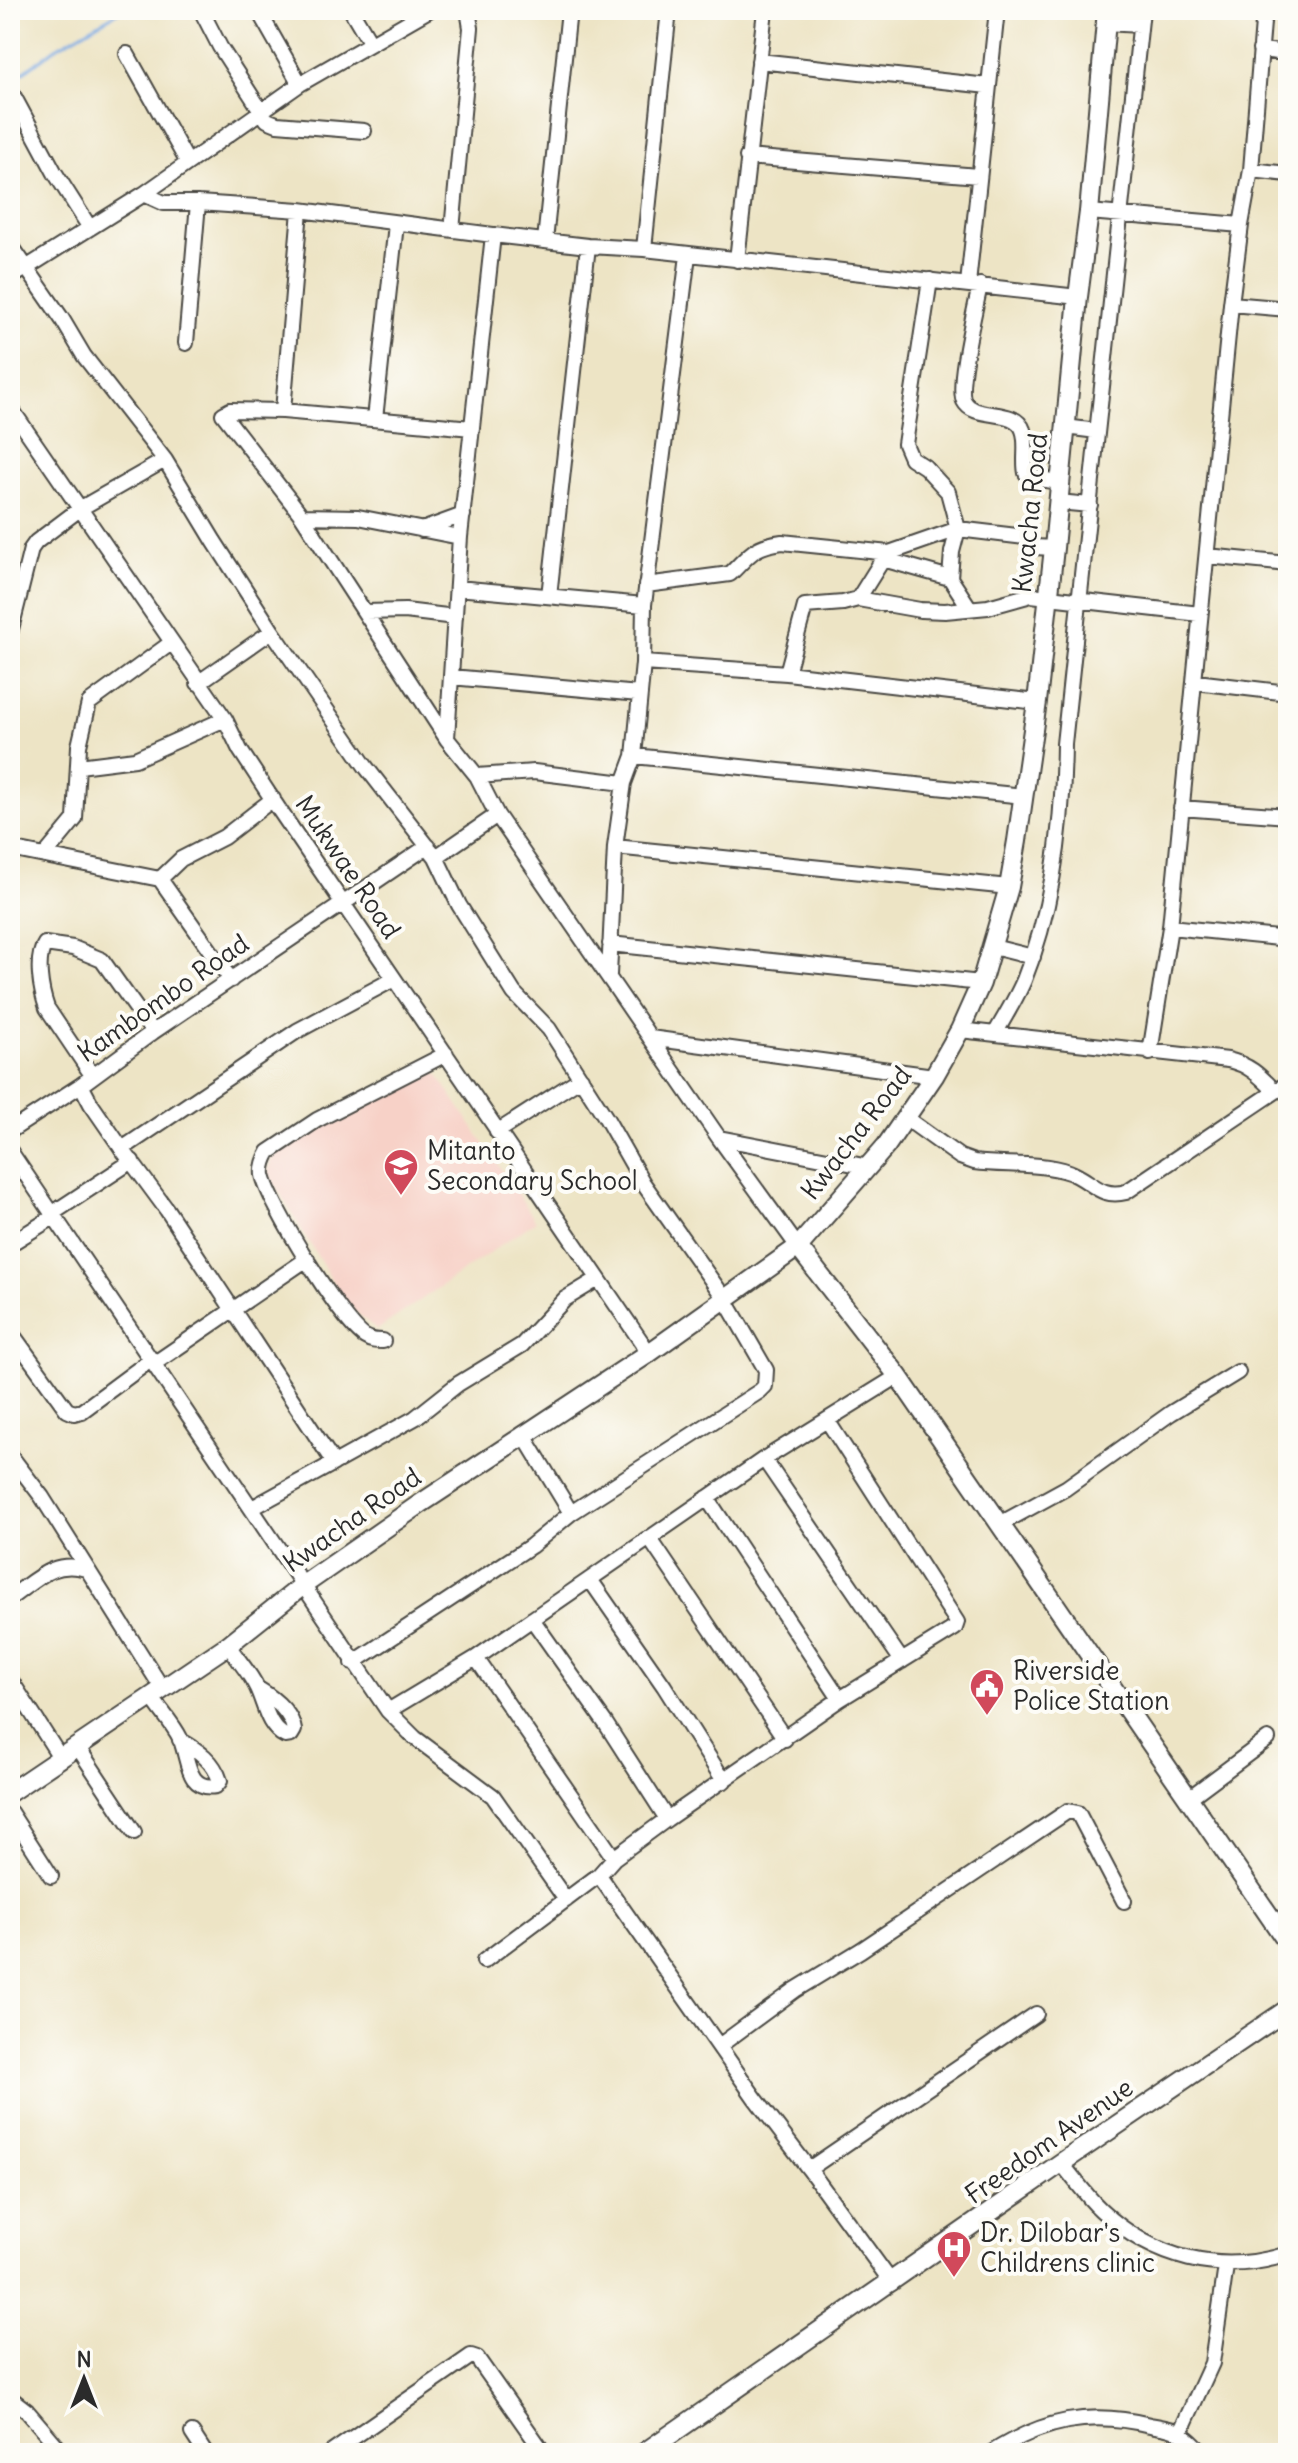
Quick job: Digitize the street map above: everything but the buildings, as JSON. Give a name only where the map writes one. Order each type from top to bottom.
[{"type":"main road","name":"Kwacha Road","points":[[10,1792],[228,1645],[302,1586],[523,1434],[649,1353],[798,1247],[869,1167],[907,1119],[934,1076],[960,1030],[993,947],[1009,887],[1024,796],[1054,548],[1106,16]]},
{"type":"main road","points":[[798,1247],[898,1376],[1288,1943]]},
{"type":"main road","name":"Freedom Avenue","points":[[644,2453],[1288,2009]]},
{"type":"street","points":[[258,10],[300,84]]},
{"type":"street","points":[[351,10],[370,42]]},
{"type":"street","points":[[10,278],[144,194],[300,84],[429,10]]},
{"type":"street","points":[[452,230],[471,28],[468,10]]},
{"type":"street","points":[[545,241],[569,10]]},
{"type":"street","points":[[644,249],[669,10]]},
{"type":"street","points":[[737,260],[765,10]]},
{"type":"street","points":[[997,10],[978,176],[974,284],[962,399],[969,408],[1009,418],[1019,424],[1023,430],[1026,473],[1032,478],[1060,482]]},
{"type":"street","points":[[1150,1053],[1170,927],[1231,304],[1251,170],[1264,10]]},
{"type":"street","points":[[202,12],[220,47],[267,120],[277,124],[364,131]]},
{"type":"street","points":[[995,1034],[1023,983],[1033,957],[1056,860],[1064,744],[1141,18],[1106,16]]},
{"type":"street","points":[[1260,50],[1288,53]]},
{"type":"street","points":[[127,54],[188,163]]},
{"type":"street","points":[[759,61],[988,86]]},
{"type":"street","points":[[13,95],[55,173],[90,228]]},
{"type":"street","points":[[747,157],[978,176]]},
{"type":"street","points":[[1251,170],[1288,174]]},
{"type":"street","points":[[144,194],[164,203],[300,210],[588,246],[644,249],[1078,297]]},
{"type":"street","points":[[186,343],[198,203]]},
{"type":"street","points":[[283,411],[300,210]]},
{"type":"street","points":[[1089,212],[1241,225]]},
{"type":"street","points":[[375,419],[396,224]]},
{"type":"street","points":[[447,739],[460,537],[493,235]]},
{"type":"street","points":[[10,244],[84,356],[165,460],[272,631],[366,767],[432,851],[459,905],[507,981],[535,1017],[549,1029],[643,1183],[725,1299],[766,1370],[765,1386],[571,1513],[531,1546],[353,1663]]},
{"type":"street","points":[[549,596],[588,246]]},
{"type":"street","points":[[609,975],[615,847],[624,783],[634,756],[643,663],[646,585],[688,255]]},
{"type":"street","points":[[930,280],[905,444],[911,458],[925,467],[948,492],[958,529],[950,578]]},
{"type":"street","points":[[1231,304],[1288,309]]},
{"type":"street","points":[[472,428],[283,411],[230,410],[223,414],[302,516],[447,739],[477,776],[497,815],[719,1138],[798,1247]]},
{"type":"street","name":"Mukwae Road","points":[[11,411],[225,719],[240,750],[342,903],[649,1353]]},
{"type":"street","points":[[1065,427],[1097,431]]},
{"type":"street","points":[[10,633],[31,549],[36,542],[81,508],[165,460]]},
{"type":"street","points":[[1058,502],[1090,505]]},
{"type":"street","points":[[422,530],[463,515]]},
{"type":"street","points":[[302,516],[358,517],[460,537]]},
{"type":"street","points":[[858,599],[883,559],[958,529],[1021,536],[1034,547],[1054,548]]},
{"type":"street","points":[[646,585],[730,574],[750,552],[765,544],[782,542],[888,556],[950,578],[969,607]]},
{"type":"street","points":[[1207,556],[1288,564]]},
{"type":"street","points":[[457,588],[644,605]]},
{"type":"street","points":[[787,673],[805,606],[858,599],[920,610],[945,611],[988,607],[1027,595],[1200,614]]},
{"type":"street","points":[[365,612],[405,611],[455,617]]},
{"type":"street","points":[[198,683],[272,631]]},
{"type":"street","points":[[46,854],[75,819],[79,746],[87,709],[93,698],[171,643]]},
{"type":"street","points":[[643,663],[787,673],[1037,702]]},
{"type":"street","points":[[451,677],[639,694]]},
{"type":"street","points":[[1196,682],[1288,693]]},
{"type":"street","points":[[79,766],[135,759],[225,719]]},
{"type":"street","points":[[634,756],[1024,796]]},
{"type":"street","points":[[477,776],[534,772],[624,783]]},
{"type":"street","points":[[160,879],[181,859],[224,837],[273,799]]},
{"type":"street","points":[[1181,808],[1288,816]]},
{"type":"street","name":"Kambombo Road","points":[[10,1131],[342,903],[497,815]]},
{"type":"street","points":[[615,847],[1009,887]]},
{"type":"street","points":[[10,849],[160,879],[231,980]]},
{"type":"street","points":[[1170,927],[1288,939]]},
{"type":"street","points":[[153,1032],[102,960],[73,948],[45,944],[40,956],[43,997],[87,1080],[91,1104],[334,1463]]},
{"type":"street","points":[[610,944],[981,983]]},
{"type":"street","points":[[993,947],[1033,957]]},
{"type":"street","points":[[122,1149],[297,1031],[394,979]]},
{"type":"street","points":[[907,1119],[960,1157],[984,1163],[1068,1172],[1104,1193],[1115,1195],[1126,1192],[1282,1087],[1244,1064],[960,1030]]},
{"type":"street","points":[[650,1038],[934,1076]]},
{"type":"street","points":[[383,1341],[364,1337],[336,1303],[290,1235],[262,1172],[269,1152],[317,1120],[446,1054]]},
{"type":"street","points":[[497,1132],[581,1078]]},
{"type":"street","points":[[719,1138],[869,1167]]},
{"type":"street","points":[[10,1151],[54,1214],[100,1289],[154,1361],[353,1663],[388,1711],[415,1738],[493,1796],[566,1900]]},
{"type":"street","points":[[10,1244],[132,1161]]},
{"type":"street","points":[[10,1331],[67,1410],[74,1413],[82,1411],[307,1259]]},
{"type":"street","points":[[252,1508],[415,1418],[458,1384],[522,1345],[565,1299],[598,1279]]},
{"type":"street","points":[[1000,1524],[1066,1488],[1159,1421],[1238,1372]]},
{"type":"street","points":[[388,1711],[476,1658],[591,1581],[764,1459],[898,1376]]},
{"type":"street","points":[[484,1961],[599,1875],[614,1858],[667,1819],[840,1699],[955,1628],[957,1622],[827,1420]]},
{"type":"street","points":[[523,1434],[571,1513]]},
{"type":"street","points":[[10,1455],[42,1497],[86,1569],[157,1692],[180,1740]]},
{"type":"street","points":[[764,1459],[902,1661]]},
{"type":"street","points":[[707,1498],[840,1699]]},
{"type":"street","points":[[650,1539],[785,1739]]},
{"type":"street","points":[[10,1598],[52,1569],[63,1565],[86,1569]]},
{"type":"street","points":[[591,1581],[664,1686],[724,1781]]},
{"type":"street","points":[[532,1619],[606,1724],[667,1819]]},
{"type":"street","points":[[228,1645],[257,1688]]},
{"type":"street","points":[[476,1658],[614,1858]]},
{"type":"street","points":[[10,1679],[60,1757]]},
{"type":"street","points":[[1189,1798],[1268,1739]]},
{"type":"street","points":[[77,1746],[134,1832]]},
{"type":"street","points":[[719,2046],[795,1990],[861,1950],[1068,1811],[1078,1813],[1124,1901]]},
{"type":"street","points":[[10,1812],[51,1876]]},
{"type":"street","points":[[599,1875],[892,2283]]},
{"type":"street","points":[[809,2169],[1036,2014]]},
{"type":"street","points":[[1061,2163],[1099,2208],[1143,2241],[1168,2253],[1226,2266],[1249,2264],[1288,2254]]},
{"type":"street","points":[[1180,2433],[1212,2363],[1226,2266]]},
{"type":"street","points":[[331,2453],[471,2356],[477,2358],[544,2453]]},
{"type":"street","points":[[10,2398],[27,2411],[63,2453]]},
{"type":"street","points":[[991,2453],[1056,2423],[1091,2416],[1133,2421],[1180,2433],[1203,2453]]},
{"type":"street","points":[[192,2433],[205,2453]]},
{"type":"shaded area","name":"Mitanto Secondary School","points":[[431,1065],[536,1221],[377,1330],[345,1303],[268,1173],[272,1157],[281,1146]]},
{"type":"waterway","points":[[10,82],[56,48],[122,10]]},
{"type":"place","name":"Mitanto Secondary School","points":[[401,1197]]},
{"type":"place","name":"Riverside Police Station","points":[[987,1717]]},
{"type":"place","name":"Dr. Dilobar's Childrens clinic","points":[[954,2279]]}]
